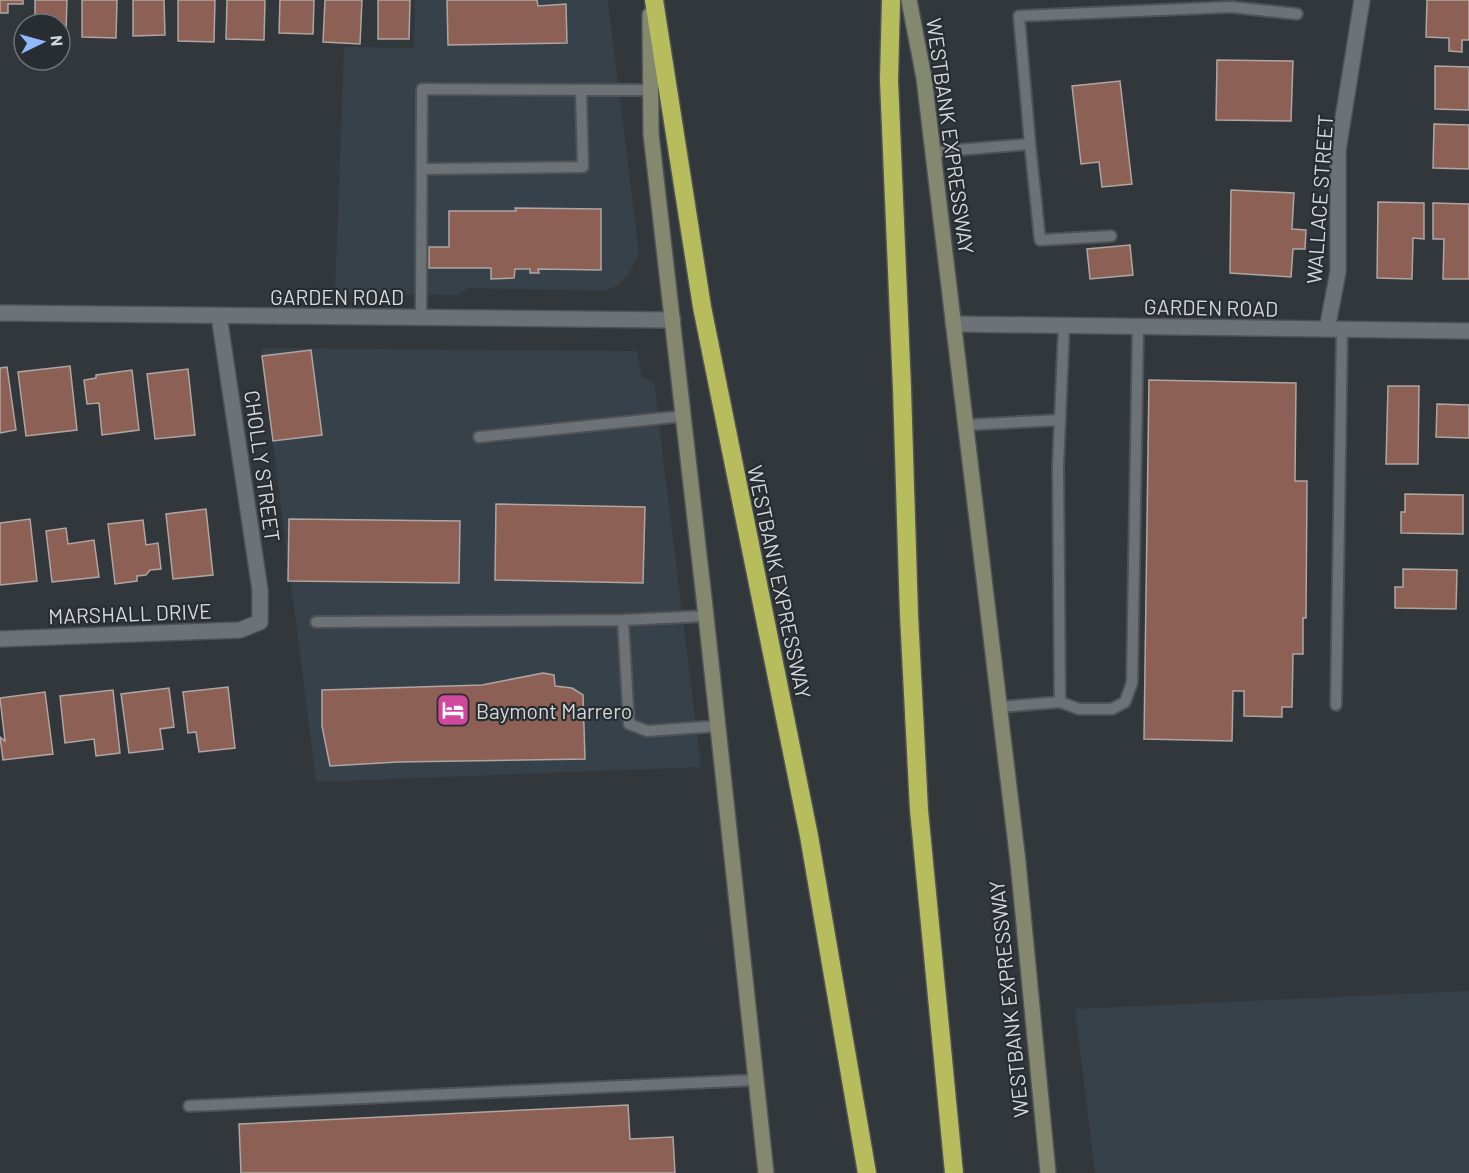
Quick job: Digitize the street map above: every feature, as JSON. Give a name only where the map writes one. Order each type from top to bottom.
[{"type":"highway","name":"WESTBANK EXPRESSWAY","points":[[652,0],[702,307],[809,836],[867,1173]]},
{"type":"highway","name":"WESTBANK EXPRESSWAY","points":[[891,0],[889,80],[912,684],[919,810],[954,1173]]},
{"type":"main road","name":"WESTBANK EXPRESSWAY","points":[[652,0],[651,134],[766,1173]]},
{"type":"main road","name":"WESTBANK EXPRESSWAY","points":[[909,0],[924,78],[1018,862],[1048,1173]]},
{"type":"street","name":"WALLACE STREET","points":[[1334,329],[1338,272],[1338,150],[1362,0]]},
{"type":"street","name":"GARDEN ROAD","points":[[0,313],[673,320]]},
{"type":"street","name":"CHOLLY STREET","points":[[219,316],[260,590],[260,622]]},
{"type":"street","name":"GARDEN ROAD","points":[[953,324],[1469,332]]},
{"type":"street","name":"MARSHALL DRIVE","points":[[0,639],[240,630],[260,622]]},
{"type":"lane","points":[[1111,236],[1040,240],[1019,16],[1231,7],[1297,14]]},
{"type":"lane","points":[[421,318],[422,89],[651,90]]},
{"type":"lane","points":[[422,168],[583,167],[581,90]]},
{"type":"lane","points":[[933,152],[1030,144]]},
{"type":"lane","points":[[1060,702],[1058,465],[1064,326]]},
{"type":"lane","points":[[999,707],[1060,702],[1079,709],[1112,709],[1125,702],[1132,683],[1138,327]]},
{"type":"lane","points":[[1334,329],[1336,705]]},
{"type":"lane","points":[[479,437],[684,416]]},
{"type":"lane","points":[[965,425],[1060,420]]},
{"type":"lane","points":[[316,622],[623,620],[706,616]]},
{"type":"lane","points":[[623,620],[629,724],[647,731],[718,726]]},
{"type":"lane","points":[[189,1106],[756,1080]]},
{"type":"shaded area","points":[[415,0],[608,0],[639,253],[629,274],[617,286],[604,291],[469,288],[457,295],[335,294],[344,47],[414,48]]},
{"type":"shaded area","points":[[261,348],[637,351],[642,377],[654,382],[701,767],[316,782]]},
{"type":"shaded area","points":[[1469,991],[1469,1173],[1095,1173],[1075,1009]]},
{"type":"building","points":[[0,0],[23,0],[23,4],[8,4],[8,13],[0,13]]},
{"type":"building","points":[[35,0],[67,0],[67,12],[35,12]]},
{"type":"building","points":[[82,0],[117,0],[116,38],[82,37]]},
{"type":"building","points":[[133,0],[164,0],[165,35],[133,36]]},
{"type":"building","points":[[178,0],[215,0],[214,42],[178,41]]},
{"type":"building","points":[[227,0],[265,0],[264,40],[226,39]]},
{"type":"building","points":[[280,0],[314,0],[313,34],[279,33]]},
{"type":"building","points":[[325,0],[362,0],[360,44],[323,42]]},
{"type":"building","points":[[378,0],[410,0],[409,39],[378,39]]},
{"type":"building","points":[[447,0],[537,0],[538,6],[566,4],[567,43],[448,45]]},
{"type":"building","points":[[1427,0],[1469,0],[1469,40],[1462,40],[1462,52],[1449,51],[1449,38],[1426,37]]},
{"type":"building","points":[[1217,60],[1293,61],[1291,121],[1216,120]]},
{"type":"building","points":[[1435,66],[1469,67],[1469,110],[1435,109]]},
{"type":"building","points":[[1120,81],[1132,184],[1102,187],[1099,162],[1081,164],[1072,86]]},
{"type":"building","points":[[1434,124],[1469,125],[1469,169],[1433,168]]},
{"type":"building","points":[[1231,190],[1294,193],[1292,229],[1306,230],[1305,249],[1293,249],[1291,277],[1230,273]]},
{"type":"building","points":[[1378,202],[1424,203],[1424,239],[1413,238],[1412,279],[1377,278]]},
{"type":"building","points":[[1433,203],[1469,204],[1469,279],[1443,279],[1444,239],[1433,239]]},
{"type":"building","points":[[515,208],[601,209],[601,270],[538,269],[539,273],[530,273],[530,269],[515,269],[514,278],[491,279],[491,268],[429,268],[429,247],[449,247],[449,211],[516,211]]},
{"type":"building","points":[[1130,245],[1133,275],[1090,279],[1087,249]]},
{"type":"building","points":[[311,350],[322,435],[273,441],[262,356]]},
{"type":"building","points":[[70,366],[77,430],[26,436],[18,372]]},
{"type":"building","points":[[7,367],[16,430],[0,433],[0,368]]},
{"type":"building","points":[[188,369],[195,435],[155,439],[147,374]]},
{"type":"building","points":[[132,370],[139,430],[102,435],[99,403],[87,404],[84,380],[96,378],[96,375]]},
{"type":"building","points":[[1149,380],[1296,383],[1295,481],[1307,481],[1306,618],[1303,618],[1303,654],[1293,654],[1292,707],[1282,707],[1282,717],[1244,716],[1244,691],[1233,691],[1232,741],[1144,739]]},
{"type":"building","points":[[1388,386],[1419,386],[1418,464],[1386,464]]},
{"type":"building","points":[[1437,404],[1469,405],[1469,438],[1436,437]]},
{"type":"building","points":[[1405,494],[1463,495],[1463,534],[1401,533],[1401,512],[1405,512]]},
{"type":"building","points":[[496,504],[645,507],[643,583],[495,580]]},
{"type":"building","points":[[206,509],[213,575],[173,579],[166,514]]},
{"type":"building","points":[[30,519],[37,581],[0,585],[0,523]]},
{"type":"building","points":[[289,519],[460,521],[459,583],[288,581]]},
{"type":"building","points":[[143,520],[146,545],[158,543],[161,569],[150,570],[146,575],[137,576],[137,581],[115,584],[108,524]]},
{"type":"building","points":[[66,528],[68,544],[94,540],[99,577],[52,582],[46,531]]},
{"type":"building","points":[[1403,569],[1457,570],[1456,609],[1395,608],[1395,587],[1403,587]]},
{"type":"building","name":"Baymont Marrero","points":[[543,673],[554,675],[555,686],[572,688],[583,695],[585,759],[398,762],[330,766],[322,726],[322,690],[482,685]]},
{"type":"building","points":[[228,687],[235,748],[199,752],[196,732],[188,733],[183,692]]},
{"type":"building","points":[[169,688],[174,727],[160,729],[163,749],[129,753],[121,694]]},
{"type":"building","points":[[113,690],[120,753],[96,756],[94,739],[65,743],[60,696]]},
{"type":"building","points":[[45,692],[53,754],[3,760],[0,737],[5,741],[0,698]]},
{"type":"building","points":[[628,1105],[630,1139],[673,1137],[675,1173],[241,1173],[239,1124]]},
{"type":"place","name":"Baymont Marrero","points":[[453,710]]}]
